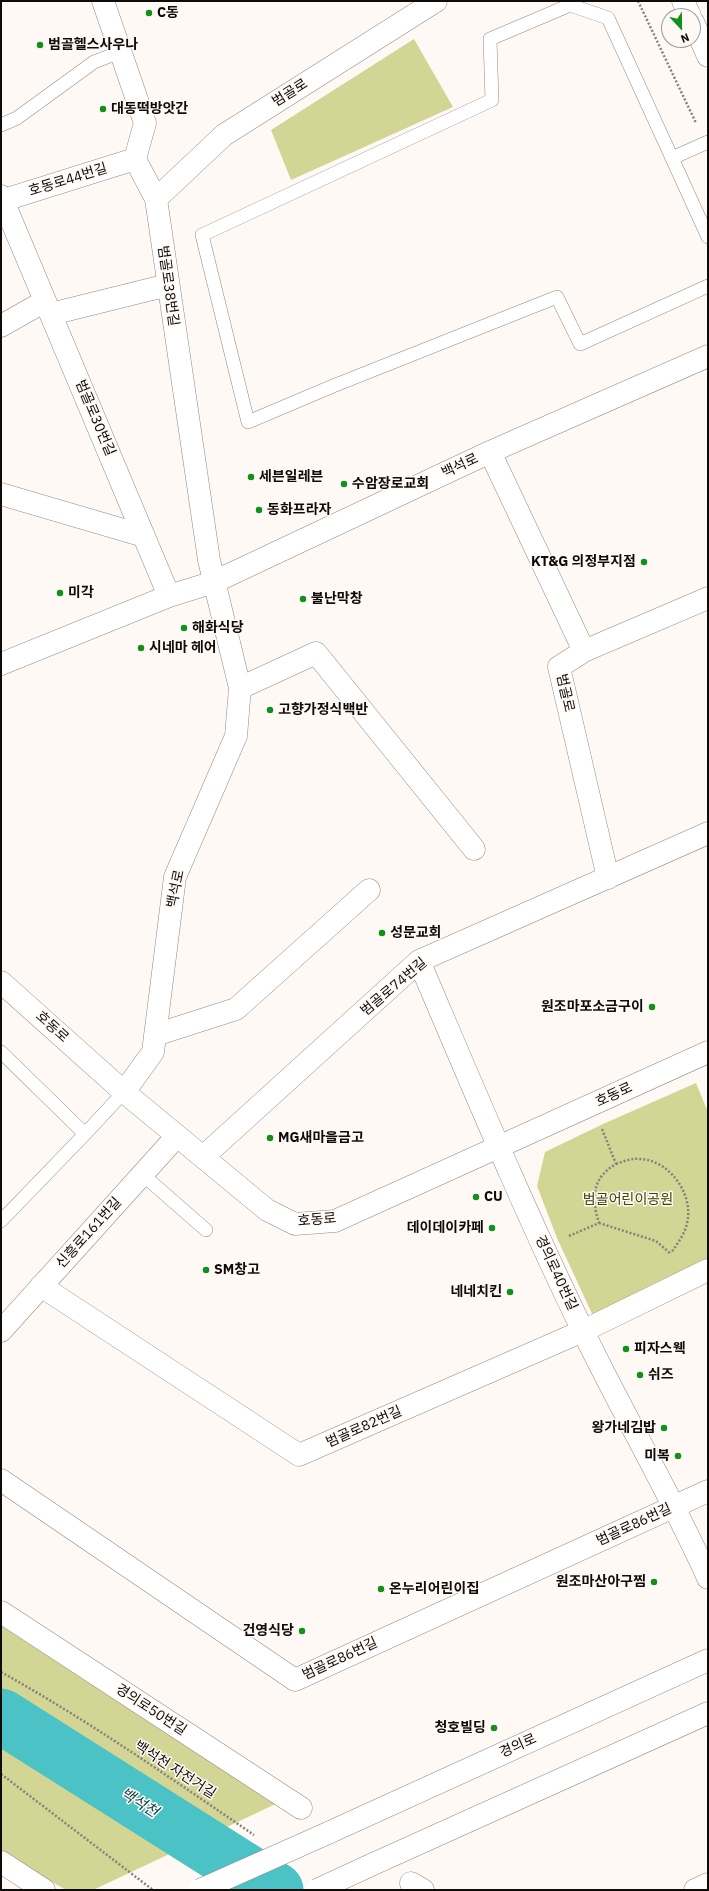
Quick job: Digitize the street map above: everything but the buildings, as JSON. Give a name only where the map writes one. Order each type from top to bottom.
[{"type":"street","points":[[103,1],[146,123],[135,159]]},
{"type":"street","name":"범골로","points":[[156,199],[224,135],[436,1]]},
{"type":"street","points":[[701,40],[708,56]]},
{"type":"street","name":"범골로38번길","points":[[135,159],[156,199],[214,582]]},
{"type":"street","name":"호동로44번길","points":[[2,199],[135,159]]},
{"type":"street","name":"범골로30번길","points":[[2,199],[169,596]]},
{"type":"street","points":[[1,326],[48,307],[168,285]]},
{"type":"street","name":"백석로","points":[[1,664],[169,596],[214,582],[490,452],[708,356]]},
{"type":"street","points":[[490,452],[584,651]]},
{"type":"street","points":[[1,494],[144,536]]},
{"type":"street","name":"백석로","points":[[124,1092],[153,1052],[175,877],[236,736],[240,688],[214,582]]},
{"type":"street","name":"범골로","points":[[608,878],[559,667],[584,651],[708,598]]},
{"type":"street","points":[[240,688],[316,653],[474,849]]},
{"type":"street","name":"범골로74번길","points":[[203,1157],[419,961],[708,833]]},
{"type":"street","points":[[155,1035],[236,1009],[369,890]]},
{"type":"street","name":"경의로40번길","points":[[419,961],[499,1148],[583,1331],[675,1506],[708,1578]]},
{"type":"street","name":"호동로","points":[[1,982],[124,1092],[177,1136],[267,1210],[295,1224],[335,1221],[708,1052]]},
{"type":"street","name":"신흥로161번길","points":[[1,1330],[177,1136]]},
{"type":"street","name":"범골로82번길","points":[[41,1286],[299,1455],[583,1331],[708,1270]]},
{"type":"street","name":"범골로86번길","points":[[1,1480],[295,1680],[708,1491]]},
{"type":"street","name":"경의로50번길","points":[[1,1612],[301,1808]]},
{"type":"street","name":"경의로","points":[[200,1890],[708,1660]]},
{"type":"street","points":[[317,1890],[708,1713]]},
{"type":"street","points":[[1,1862],[44,1890]]},
{"type":"street","points":[[695,1890],[708,1884]]},
{"type":"lane","points":[[708,237],[608,18],[570,5],[490,38],[492,100],[202,235],[248,422],[333,386],[558,297],[580,344],[708,286]]},
{"type":"lane","points":[[1,125],[17,118],[94,62],[120,52]]},
{"type":"lane","points":[[672,158],[707,143]]},
{"type":"lane","points":[[1,1052],[85,1134]]},
{"type":"lane","points":[[1,1221],[124,1092]]},
{"type":"lane","points":[[142,1174],[206,1230]]},
{"type":"path","points":[[638,1],[707,143]]},
{"type":"path","points":[[592,1105],[616,1164]]},
{"type":"path","points":[[599,1223],[594,1209],[594,1193],[600,1177],[605,1170],[626,1160],[641,1158],[661,1166],[679,1181],[689,1209],[687,1224],[671,1253]]},
{"type":"path","points":[[544,1247],[599,1223],[656,1241],[671,1253],[683,1282]]},
{"type":"path","name":"백석천 자전거길","points":[[1,1672],[38,1693],[176,1781],[258,1838]]},
{"type":"path","points":[[1,1774],[153,1890]]},
{"type":"green space","points":[[414,39],[453,107],[291,180],[271,130]]},
{"type":"green space","name":"범골어린이공원","points":[[696,1083],[708,1112],[708,1263],[594,1318],[557,1238],[537,1186],[545,1152],[603,1124]]},
{"type":"green space","points":[[1,1622],[282,1801],[93,1890],[66,1890],[1,1852]]},
{"type":"waterway","name":"백석천","points":[[1,1716],[276,1890]]},
{"type":"place","name":"C동","points":[[149,13]]},
{"type":"place","name":"범골헬스사우나","points":[[40,45]]},
{"type":"place","name":"대동떡방앗간","points":[[103,109]]},
{"type":"place","name":"세븐일레븐","points":[[251,477]]},
{"type":"place","name":"수암장로교회","points":[[344,484]]},
{"type":"place","name":"동화프라자","points":[[259,510]]},
{"type":"place","name":"KT&G 의정부지점","points":[[644,562]]},
{"type":"place","name":"미각","points":[[60,593]]},
{"type":"place","name":"불난막창","points":[[303,599]]},
{"type":"place","name":"해화식당","points":[[184,628]]},
{"type":"place","name":"시네마 헤어","points":[[141,648]]},
{"type":"place","name":"고향가정식백반","points":[[270,710]]},
{"type":"place","name":"성문교회","points":[[382,933]]},
{"type":"place","name":"원조마포소금구이","points":[[652,1007]]},
{"type":"place","name":"MG새마을금고","points":[[270,1138]]},
{"type":"place","name":"CU","points":[[476,1197]]},
{"type":"place","name":"데이데이카페","points":[[492,1228]]},
{"type":"place","name":"SM창고","points":[[206,1270]]},
{"type":"place","name":"네네치킨","points":[[510,1292]]},
{"type":"place","name":"피자스웩","points":[[626,1349]]},
{"type":"place","name":"쉬즈","points":[[640,1375]]},
{"type":"place","name":"왕가네김밥","points":[[664,1428]]},
{"type":"place","name":"미복","points":[[678,1456]]},
{"type":"place","name":"원조마산아구찜","points":[[654,1582]]},
{"type":"place","name":"온누리어린이집","points":[[381,1589]]},
{"type":"place","name":"건영식당","points":[[302,1631]]},
{"type":"place","name":"청호빌딩","points":[[494,1728]]}]
